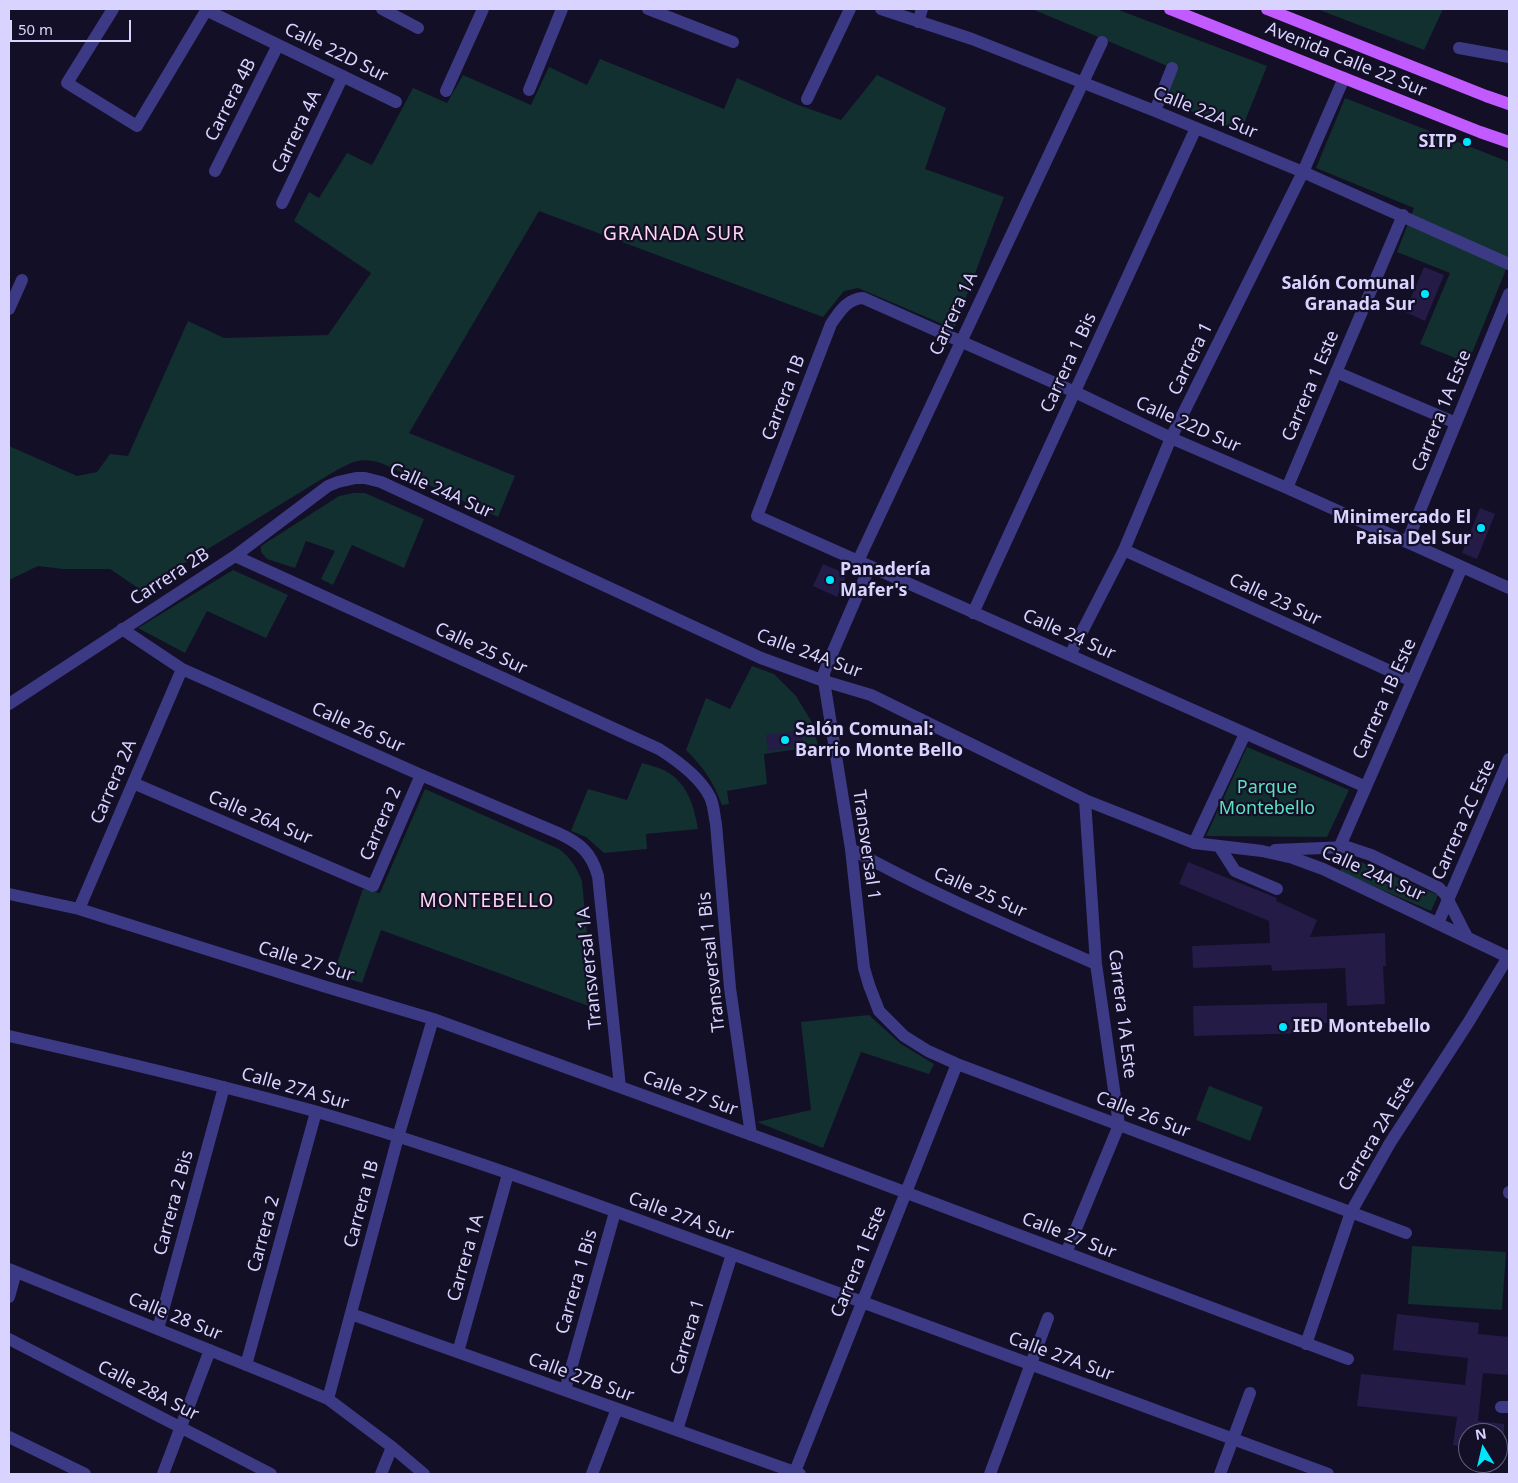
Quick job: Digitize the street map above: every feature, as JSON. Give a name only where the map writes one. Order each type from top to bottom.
[{"type":"main road","name":"Avenida Calle 22 Sur","points":[[1170,9],[1509,142]]},
{"type":"main road","name":"Avenida Calle 22 Sur","points":[[1267,9],[1509,104]]},
{"type":"street","points":[[113,9],[67,82],[137,126],[207,9]]},
{"type":"street","name":"Calle 22D Sur","points":[[207,9],[396,102]]},
{"type":"street","points":[[382,9],[418,28]]},
{"type":"street","points":[[446,91],[483,9]]},
{"type":"street","points":[[529,90],[562,9]]},
{"type":"street","points":[[648,9],[733,42]]},
{"type":"street","points":[[807,99],[850,9]]},
{"type":"street","name":"Calle 22A Sur","points":[[881,9],[972,39],[1155,111],[1403,215],[1509,264]]},
{"type":"street","points":[[918,22],[922,9]]},
{"type":"street","name":"Carrera 1A","points":[[858,561],[1102,42]]},
{"type":"street","name":"Carrera 4B","points":[[215,171],[278,45]]},
{"type":"street","points":[[1460,48],[1509,57]]},
{"type":"street","points":[[1155,111],[1172,68]]},
{"type":"street","name":"Carrera 4A","points":[[282,203],[343,76]]},
{"type":"street","name":"Carrera 1","points":[[1070,655],[1124,550],[1171,438],[1303,172],[1344,78]]},
{"type":"street","name":"Carrera 1 Bis","points":[[974,612],[1196,128]]},
{"type":"street","name":"Carrera 1 Este","points":[[1287,488],[1403,215]]},
{"type":"street","points":[[9,310],[22,280]]},
{"type":"street","name":"Carrera 1A Este","points":[[1407,542],[1509,294]]},
{"type":"street","name":"Calle 22D Sur","points":[[853,299],[863,298],[1074,392],[1171,438],[1509,588]]},
{"type":"street","name":"Carrera 1B","points":[[757,516],[831,324],[840,311],[853,299]]},
{"type":"street","points":[[1336,372],[1456,423]]},
{"type":"street","name":"Calle 24A Sur","points":[[348,479],[365,478],[381,482],[761,658],[824,681],[871,694],[1085,800],[1194,843],[1262,850],[1340,846],[1371,855],[1439,888],[1448,900],[1467,937]]},
{"type":"street","name":"Carrera 2B","points":[[9,704],[234,556],[328,486],[348,479]]},
{"type":"street","name":"Calle 24 Sur","points":[[757,516],[1366,787]]},
{"type":"street","name":"Calle 23 Sur","points":[[1124,550],[1412,681]]},
{"type":"street","name":"Calle 25 Sur","points":[[234,556],[659,749],[681,765],[704,787]]},
{"type":"street","points":[[824,681],[824,672],[870,566]]},
{"type":"street","name":"Carrera 1B Este","points":[[1340,846],[1462,567]]},
{"type":"street","name":"Calle 26 Sur","points":[[122,629],[182,669],[420,775],[558,833],[578,843],[586,850]]},
{"type":"street","name":"Carrera 2A","points":[[79,909],[182,669]]},
{"type":"street","name":"Transversal 1","points":[[824,681],[851,849],[864,968],[879,1011]]},
{"type":"street","points":[[1194,843],[1245,734]]},
{"type":"street","name":"Carrera 2C Este","points":[[1438,923],[1509,759]]},
{"type":"street","name":"Carrera 2","points":[[373,886],[420,775]]},
{"type":"street","name":"Calle 26A Sur","points":[[133,783],[373,886]]},
{"type":"street","name":"Transversal 1 Bis","points":[[704,787],[711,799],[716,824],[730,988],[751,1135]]},
{"type":"street","name":"Carrera 1A Este","points":[[1085,800],[1096,964],[1119,1125]]},
{"type":"street","points":[[1218,846],[1235,871],[1278,889]]},
{"type":"street","name":"Calle 25 Sur","points":[[851,849],[899,876],[1096,964]]},
{"type":"street","name":"Transversal 1A","points":[[586,850],[598,876],[620,1087]]},
{"type":"street","name":"Calle 24A Sur","points":[[1262,850],[1293,858],[1322,869],[1508,957]]},
{"type":"street","name":"Calle 27 Sur","points":[[9,894],[79,909],[433,1019],[751,1135],[1348,1359]]},
{"type":"street","name":"Carrera 2A Este","points":[[1306,1344],[1351,1212],[1390,1143],[1468,1023],[1508,957]]},
{"type":"street","name":"Calle 26 Sur","points":[[879,1011],[892,1026],[914,1043],[957,1064],[1406,1233]]},
{"type":"street","name":"Carrera 1B","points":[[328,1399],[398,1137],[433,1019]]},
{"type":"street","name":"Calle 27A Sur","points":[[9,1036],[224,1087],[398,1137],[508,1174],[862,1301],[1328,1474]]},
{"type":"street","name":"Carrera 1 Este","points":[[796,1474],[862,1301],[957,1064]]},
{"type":"street","name":"Carrera 2 Bis","points":[[158,1329],[224,1087]]},
{"type":"street","name":"Carrera 2","points":[[246,1365],[316,1112]]},
{"type":"street","points":[[1066,1253],[1119,1125]]},
{"type":"street","name":"Carrera 1A","points":[[458,1352],[508,1174]]},
{"type":"street","name":"Carrera 1 Bis","points":[[565,1390],[615,1212]]},
{"type":"street","name":"Carrera 1","points":[[677,1430],[732,1254]]},
{"type":"street","points":[[9,1297],[13,1270]]},
{"type":"street","name":"Calle 28 Sur","points":[[13,1270],[328,1399],[392,1447],[424,1474]]},
{"type":"street","name":"Calle 27B Sur","points":[[351,1314],[796,1474]]},
{"type":"street","points":[[990,1474],[1048,1318]]},
{"type":"street","name":"Calle 28A Sur","points":[[9,1339],[271,1474]]},
{"type":"street","points":[[164,1474],[210,1350]]},
{"type":"street","points":[[1220,1474],[1250,1393]]},
{"type":"street","points":[[592,1474],[617,1409]]},
{"type":"street","points":[[9,1437],[85,1474]]},
{"type":"street","points":[[381,1474],[392,1447]]},
{"type":"green space","points":[[1032,9],[1116,9],[1267,66],[1241,131],[1160,99],[1172,68]]},
{"type":"green space","points":[[1317,9],[1443,9],[1424,50]]},
{"type":"green space","points":[[600,59],[724,109],[737,78],[798,105],[841,120],[877,75],[946,108],[925,169],[1004,197],[954,329],[858,288],[844,291],[823,317],[539,211],[409,433],[515,476],[498,517],[381,463],[367,460],[349,464],[330,474],[141,590],[110,569],[63,569],[38,566],[9,580],[9,446],[77,476],[97,472],[110,454],[128,456],[188,321],[224,338],[328,335],[371,273],[294,221],[309,192],[319,198],[347,153],[372,165],[413,88],[447,103],[463,75],[531,105],[549,67],[587,85]]},
{"type":"green space","points":[[1345,98],[1509,162],[1509,262],[1468,363],[1420,344],[1450,273],[1397,252],[1414,208],[1316,168]]},
{"type":"green space","points":[[365,493],[424,519],[404,568],[352,545],[333,585],[321,579],[335,551],[306,541],[295,568],[267,559],[261,552],[261,546],[339,496]]},
{"type":"green space","points":[[233,570],[288,595],[266,638],[207,611],[185,653],[138,628]]},
{"type":"green space","points":[[752,666],[774,674],[796,696],[813,724],[818,746],[764,754],[767,784],[727,791],[729,804],[722,805],[707,775],[686,750],[706,698],[730,709]]},
{"type":"green space","name":"Parque Montebello","points":[[1247,747],[1349,790],[1327,837],[1206,836]]},
{"type":"green space","points":[[642,763],[664,770],[672,775],[684,788],[692,803],[698,829],[646,834],[647,849],[604,853],[586,837],[571,831],[588,789],[627,800]]},
{"type":"green space","points":[[425,789],[559,849],[570,859],[582,881],[594,1008],[381,930],[362,983],[333,974],[363,889],[380,893]]},
{"type":"green space","points":[[1347,856],[1438,895],[1431,911],[1340,872]]},
{"type":"green space","points":[[869,1015],[901,1044],[934,1064],[929,1074],[861,1052],[823,1148],[757,1122],[811,1110],[801,1022]]},
{"type":"green space","points":[[1209,1086],[1263,1107],[1250,1141],[1196,1120]]},
{"type":"green space","points":[[1412,1246],[1506,1252],[1502,1310],[1408,1304]]},
{"type":"building","name":"Salón Comunal Granada Sur","points":[[1424,267],[1444,275],[1425,321],[1405,312]]},
{"type":"building","name":"Minimercado El Paisa Del Sur","points":[[1480,508],[1495,514],[1477,559],[1462,553]]},
{"type":"building","name":"Panadería Mafer's","points":[[823,564],[847,574],[837,597],[813,586]]},
{"type":"building","name":"Salón Comunal: Barrio Monte Bello","points":[[802,730],[804,746],[768,751],[766,735]]},
{"type":"building","points":[[1188,862],[1277,898],[1276,901],[1317,920],[1310,937],[1385,933],[1386,966],[1383,966],[1385,1004],[1347,1006],[1345,968],[1272,971],[1271,965],[1193,968],[1192,946],[1270,943],[1269,921],[1179,884]]},
{"type":"building","points":[[1327,1003],[1327,1023],[1312,1024],[1312,1033],[1194,1036],[1193,1006]]},
{"type":"building","points":[[1397,1314],[1479,1323],[1478,1334],[1509,1337],[1509,1375],[1483,1373],[1478,1421],[1495,1423],[1458,1423],[1458,1446],[1453,1445],[1457,1417],[1357,1406],[1361,1374],[1465,1385],[1468,1358],[1393,1350]]},
{"type":"place","name":"SITP","points":[[1467,142]]},
{"type":"place","name":"Salón Comunal Granada Sur","points":[[1425,294]]},
{"type":"place","name":"Minimercado El Paisa Del Sur","points":[[1481,528]]},
{"type":"place","name":"Panadería Mafer's","points":[[830,580]]},
{"type":"place","name":"Salón Comunal: Barrio Monte Bello","points":[[785,740]]},
{"type":"place","name":"IED Montebello","points":[[1283,1027]]},
{"type":"district","name":"GRANADA SUR","points":[[674,235]]},
{"type":"district","name":"MONTEBELLO","points":[[487,902]]}]
